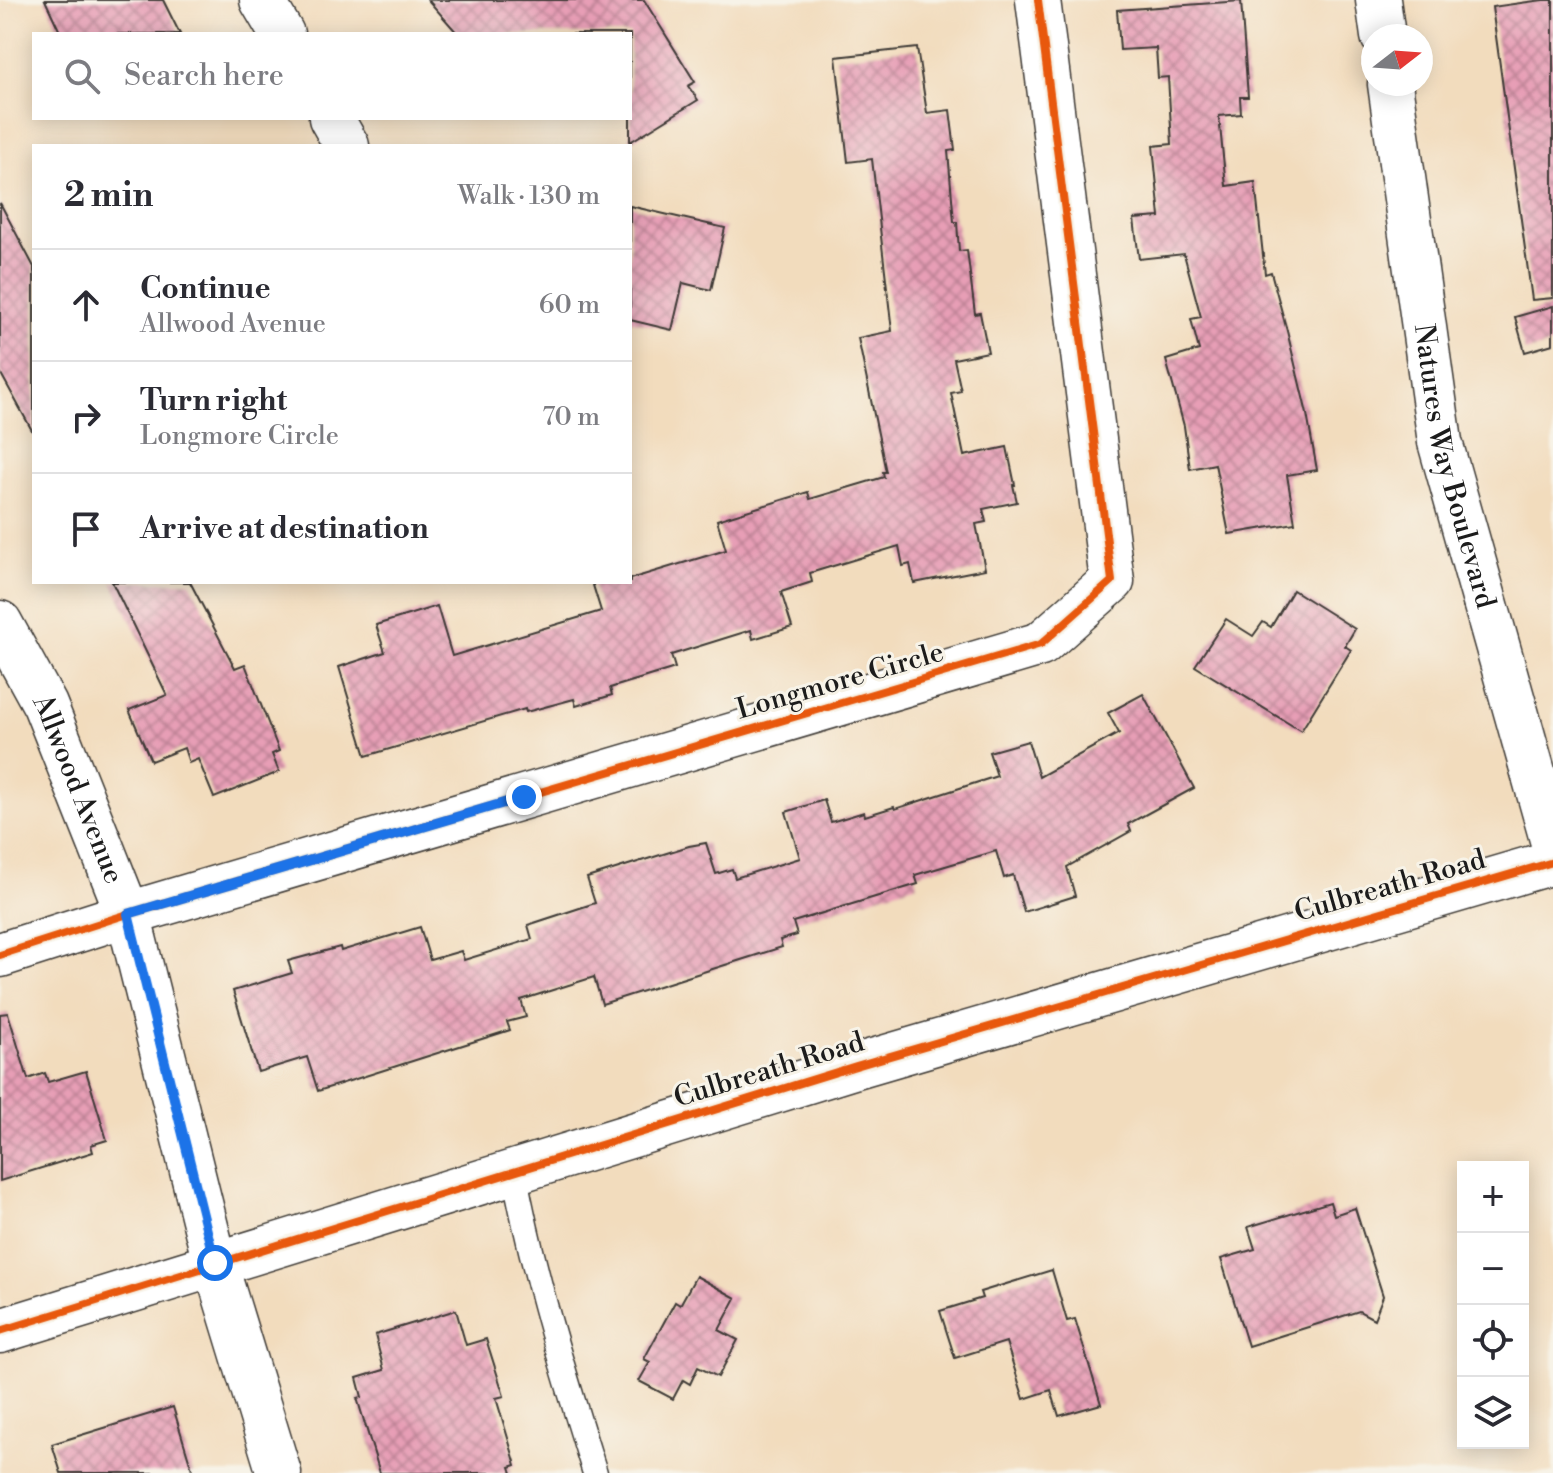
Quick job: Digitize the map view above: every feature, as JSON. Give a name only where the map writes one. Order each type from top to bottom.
[{"type":"street","points":[[262,0],[281,32]]},
{"type":"street","name":"Longmore Circle","points":[[0,955],[128,914],[1041,644],[1112,581],[1038,0]]},
{"type":"street","points":[[1378,0],[1381,24]]},
{"type":"street","name":"Natures Way Boulevard","points":[[1392,96],[1440,442],[1553,843]]},
{"type":"street","points":[[332,120],[346,144]]},
{"type":"street","name":"Allwood Avenue","points":[[0,623],[45,705],[128,914],[215,1263],[279,1473]]},
{"type":"street","name":"Culbreath Road","points":[[0,1331],[856,1066],[1553,862]]},
{"type":"lane","points":[[514,1171],[527,1242],[595,1473]]},
{"type":"building","points":[[45,0],[163,0],[179,32],[60,32]]},
{"type":"building","points":[[428,0],[644,0],[695,82],[688,86],[698,100],[630,142],[632,32],[456,32]]},
{"type":"building","points":[[1553,0],[1553,298],[1532,300],[1492,7]]},
{"type":"building","points":[[1241,1],[1248,97],[1240,97],[1241,114],[1219,116],[1226,186],[1255,182],[1265,274],[1271,272],[1287,331],[1317,470],[1287,475],[1295,523],[1229,534],[1215,464],[1190,469],[1184,426],[1166,360],[1199,350],[1191,319],[1201,317],[1184,254],[1139,259],[1134,219],[1160,217],[1153,146],[1172,144],[1168,77],[1158,78],[1156,48],[1120,50],[1117,10]]},
{"type":"building","points":[[917,48],[927,113],[950,110],[955,150],[948,151],[954,222],[957,222],[959,251],[967,250],[975,314],[980,313],[988,352],[954,359],[961,391],[951,393],[964,456],[1007,447],[1017,502],[983,509],[986,522],[976,524],[985,569],[914,583],[910,564],[903,566],[899,546],[810,573],[812,582],[781,592],[792,627],[753,639],[751,630],[671,655],[675,668],[610,688],[612,695],[576,706],[574,699],[526,712],[525,709],[366,756],[339,667],[385,652],[376,625],[437,606],[452,656],[601,611],[593,584],[632,584],[632,578],[726,550],[717,520],[808,492],[810,499],[884,477],[883,472],[886,472],[858,338],[892,331],[872,159],[848,162],[836,57]]},
{"type":"building","points":[[0,203],[32,263],[32,430],[0,372]]},
{"type":"building","points":[[632,206],[725,228],[711,290],[683,283],[672,330],[632,320]]},
{"type":"building","points":[[1553,306],[1553,344],[1525,352],[1515,317]]},
{"type":"building","points":[[113,584],[191,584],[235,668],[245,664],[279,751],[272,754],[279,772],[214,798],[198,759],[189,763],[184,748],[151,761],[129,710],[167,695]]},
{"type":"building","points":[[1293,590],[1355,629],[1345,646],[1351,650],[1301,731],[1195,666],[1226,619],[1253,636],[1263,622],[1271,627]]},
{"type":"building","points":[[1143,694],[1194,788],[1128,824],[1131,831],[1067,867],[1075,896],[1024,912],[1013,875],[1004,878],[996,851],[915,875],[918,884],[793,922],[797,935],[780,940],[782,947],[602,1004],[594,977],[521,1000],[526,1017],[507,1022],[510,1030],[318,1091],[307,1057],[258,1072],[233,991],[292,973],[288,961],[340,947],[341,951],[420,927],[430,960],[461,951],[464,960],[532,939],[528,925],[595,903],[587,878],[689,846],[706,843],[716,874],[732,869],[735,878],[800,858],[786,812],[824,800],[831,822],[864,812],[865,816],[895,809],[997,776],[989,752],[1028,741],[1039,777],[1119,733],[1108,713]]},
{"type":"building","points":[[8,1013],[28,1079],[45,1073],[48,1082],[86,1071],[107,1140],[91,1145],[93,1152],[0,1181],[0,1014]]},
{"type":"building","points":[[1330,1202],[1334,1215],[1355,1208],[1383,1296],[1374,1319],[1359,1311],[1248,1346],[1221,1259],[1255,1249],[1248,1227]]},
{"type":"building","points":[[1052,1270],[1067,1321],[1075,1319],[1101,1404],[1059,1416],[1051,1390],[1024,1399],[1006,1342],[955,1358],[940,1311],[982,1298],[980,1292]]},
{"type":"building","points":[[696,1276],[736,1298],[719,1330],[738,1340],[718,1377],[698,1367],[690,1384],[683,1380],[673,1399],[639,1381],[650,1362],[644,1359],[675,1302],[680,1305]]},
{"type":"building","points":[[456,1310],[466,1345],[486,1339],[504,1396],[496,1398],[516,1465],[510,1467],[512,1473],[380,1473],[357,1398],[362,1397],[357,1378],[384,1370],[375,1335]]},
{"type":"building","points":[[173,1407],[193,1473],[61,1473],[52,1444]]},
{"type":"cycle path","points":[[0,955],[128,914],[1041,644],[1112,581],[1038,0]]},
{"type":"cycle path","points":[[0,1331],[856,1066],[1553,862]]},
{"type":"route","points":[[215,1263],[128,914],[524,797]]}]
